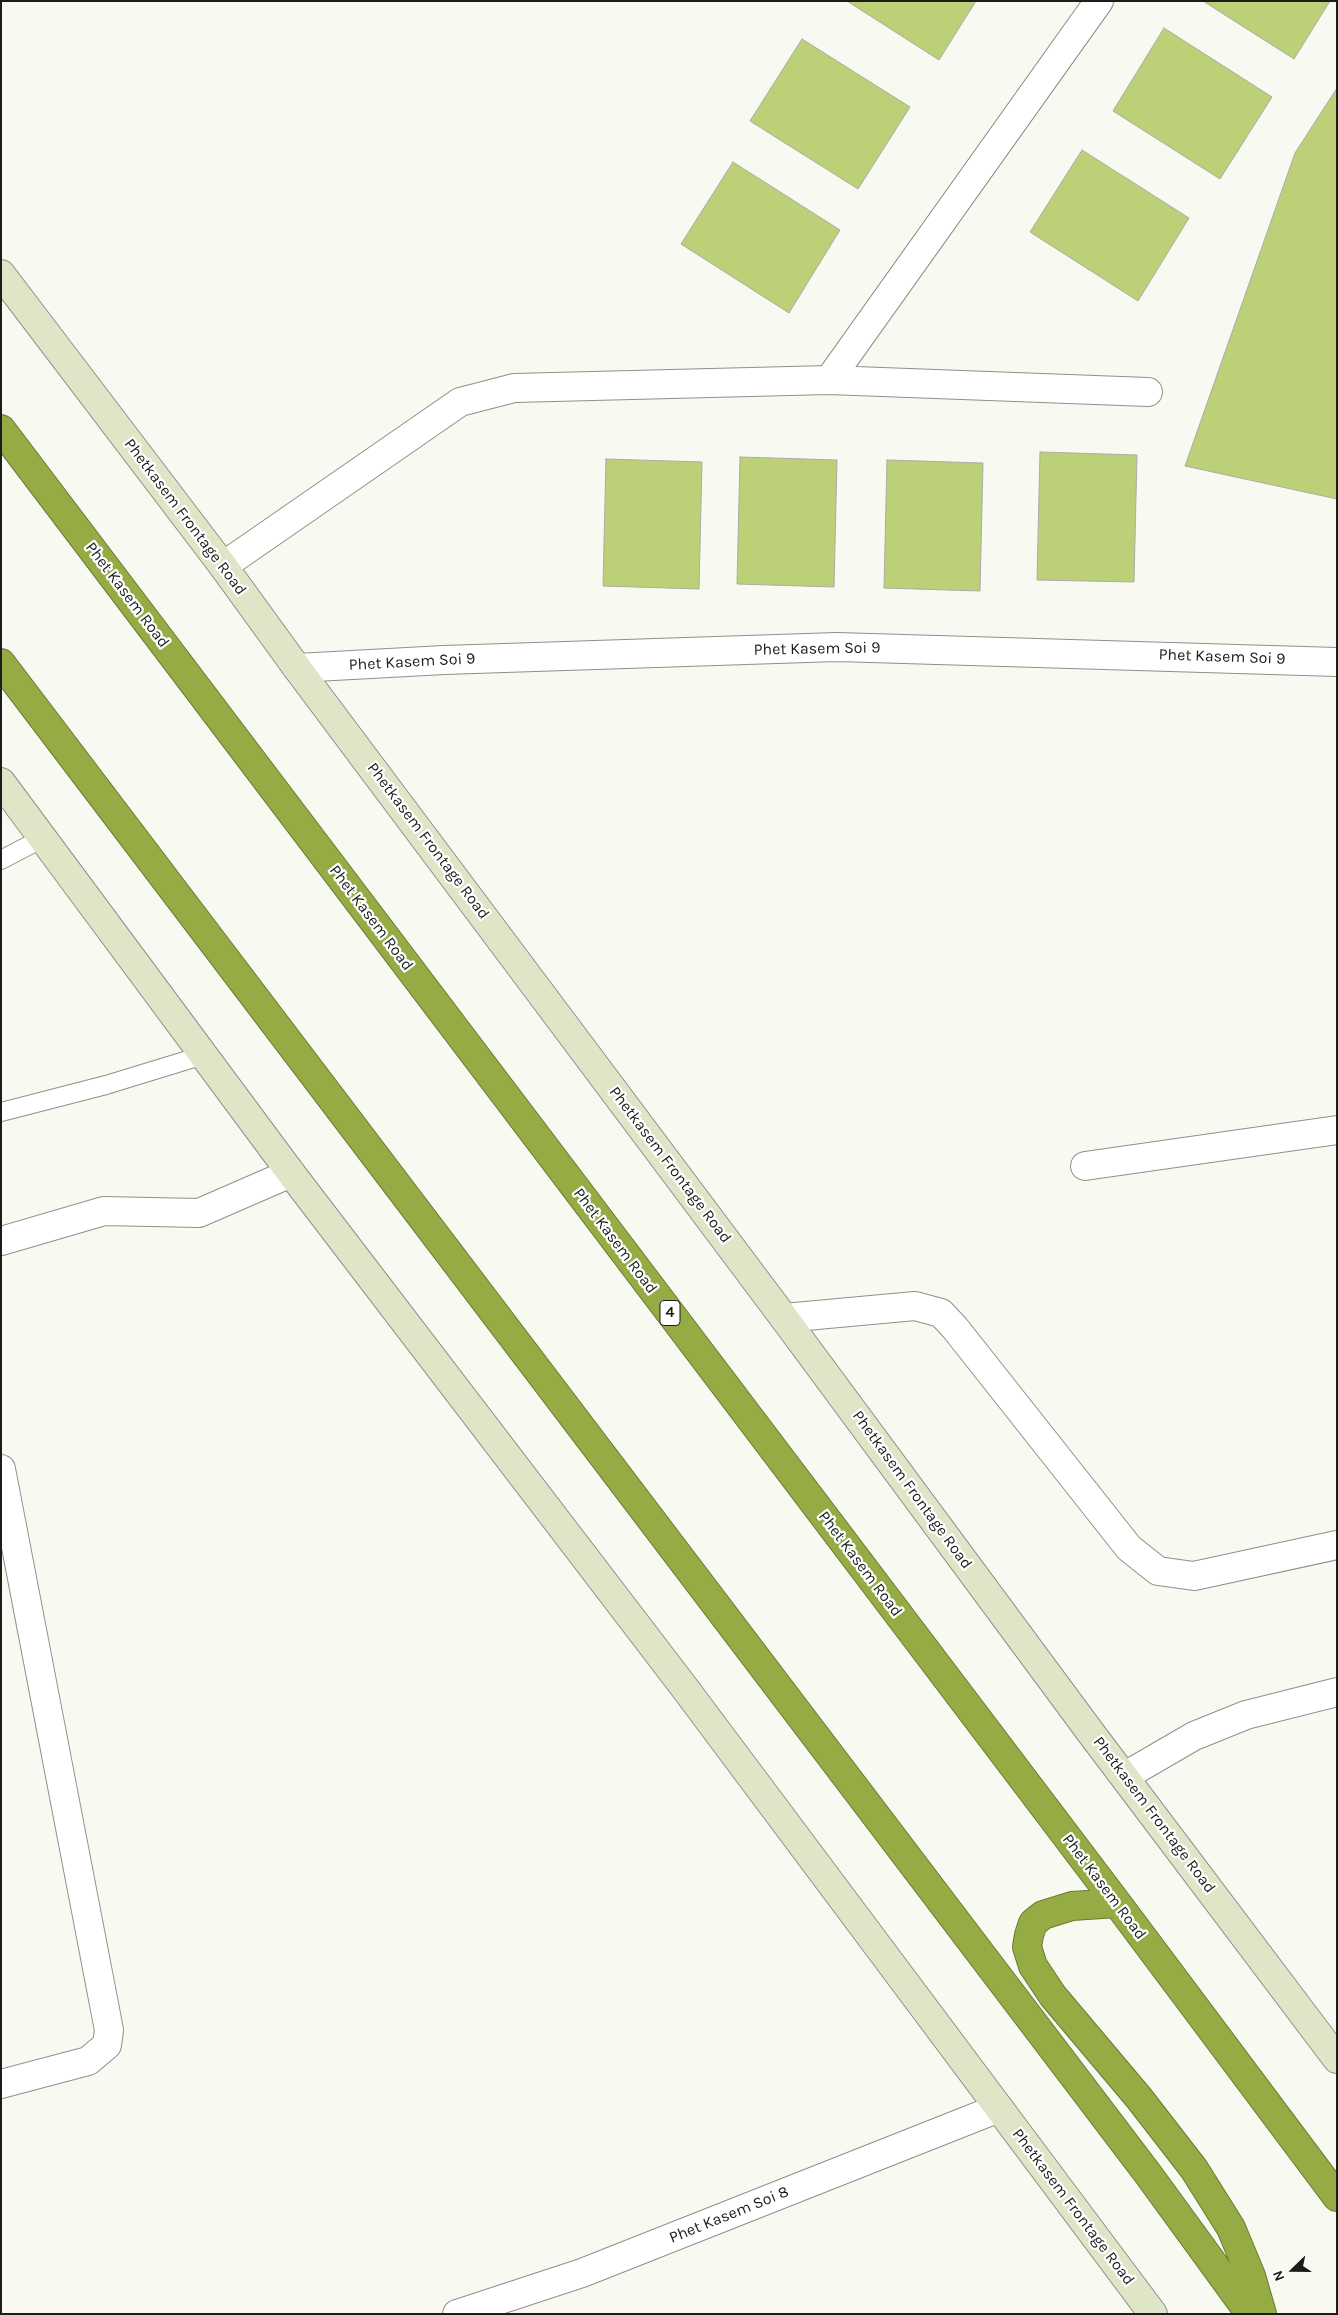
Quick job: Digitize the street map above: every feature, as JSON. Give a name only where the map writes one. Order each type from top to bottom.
[{"type":"highway","name":"Phet Kasem Road","points":[[1,429],[1117,1903],[1337,2197]]},
{"type":"highway","points":[[1,663],[1130,2150],[1250,2314]]},
{"type":"highway","points":[[1117,1903],[1072,1906],[1043,1915],[1033,1923],[1029,1936],[1028,1947],[1033,1966],[1053,1996],[1139,2098],[1194,2169],[1230,2228],[1251,2276],[1262,2314]]},
{"type":"main road","name":"Phetkasem Frontage Road","points":[[1,274],[223,566],[1091,1733],[1126,1776],[1337,2059]]},
{"type":"main road","name":"Phetkasem Frontage Road","points":[[1,782],[291,1173],[678,1679],[1153,2314]]},
{"type":"street","points":[[829,380],[1099,1]]},
{"type":"street","points":[[223,566],[460,402],[514,388],[829,380],[1148,392]]},
{"type":"street","name":"Phet Kasem Soi 9","points":[[297,668],[444,660],[837,647],[1337,662]]},
{"type":"street","points":[[1086,1166],[1337,1130]]},
{"type":"street","points":[[1,1241],[104,1212],[199,1213],[291,1173]]},
{"type":"street","points":[[784,1318],[915,1306],[941,1314],[956,1328],[1129,1548],[1158,1571],[1194,1576],[1337,1545]]},
{"type":"street","points":[[1,1470],[110,2030],[107,2045],[88,2062],[1,2084]]},
{"type":"street","points":[[1126,1776],[1194,1736],[1246,1716],[1337,1692]]},
{"type":"street","name":"Phet Kasem Soi 8","points":[[457,2314],[582,2273],[999,2108]]},
{"type":"lane","points":[[1,860],[42,838]]},
{"type":"lane","points":[[1,1112],[106,1085],[204,1055]]},
{"type":"building","points":[[847,1],[976,1],[939,60]]},
{"type":"building","points":[[1203,1],[1330,1],[1294,59]]},
{"type":"building","points":[[1164,28],[1272,97],[1220,179],[1113,111]]},
{"type":"building","points":[[802,39],[910,107],[858,189],[750,121]]},
{"type":"building","points":[[1337,88],[1337,499],[1185,466],[1295,153]]},
{"type":"building","points":[[1082,150],[1189,218],[1138,301],[1030,232]]},
{"type":"building","points":[[733,162],[840,230],[789,313],[681,244]]},
{"type":"building","points":[[1040,452],[1137,455],[1134,582],[1037,580]]},
{"type":"building","points":[[740,457],[837,460],[834,587],[737,584]]},
{"type":"building","points":[[606,459],[702,462],[699,589],[603,586]]},
{"type":"building","points":[[887,460],[983,463],[980,591],[884,588]]}]
